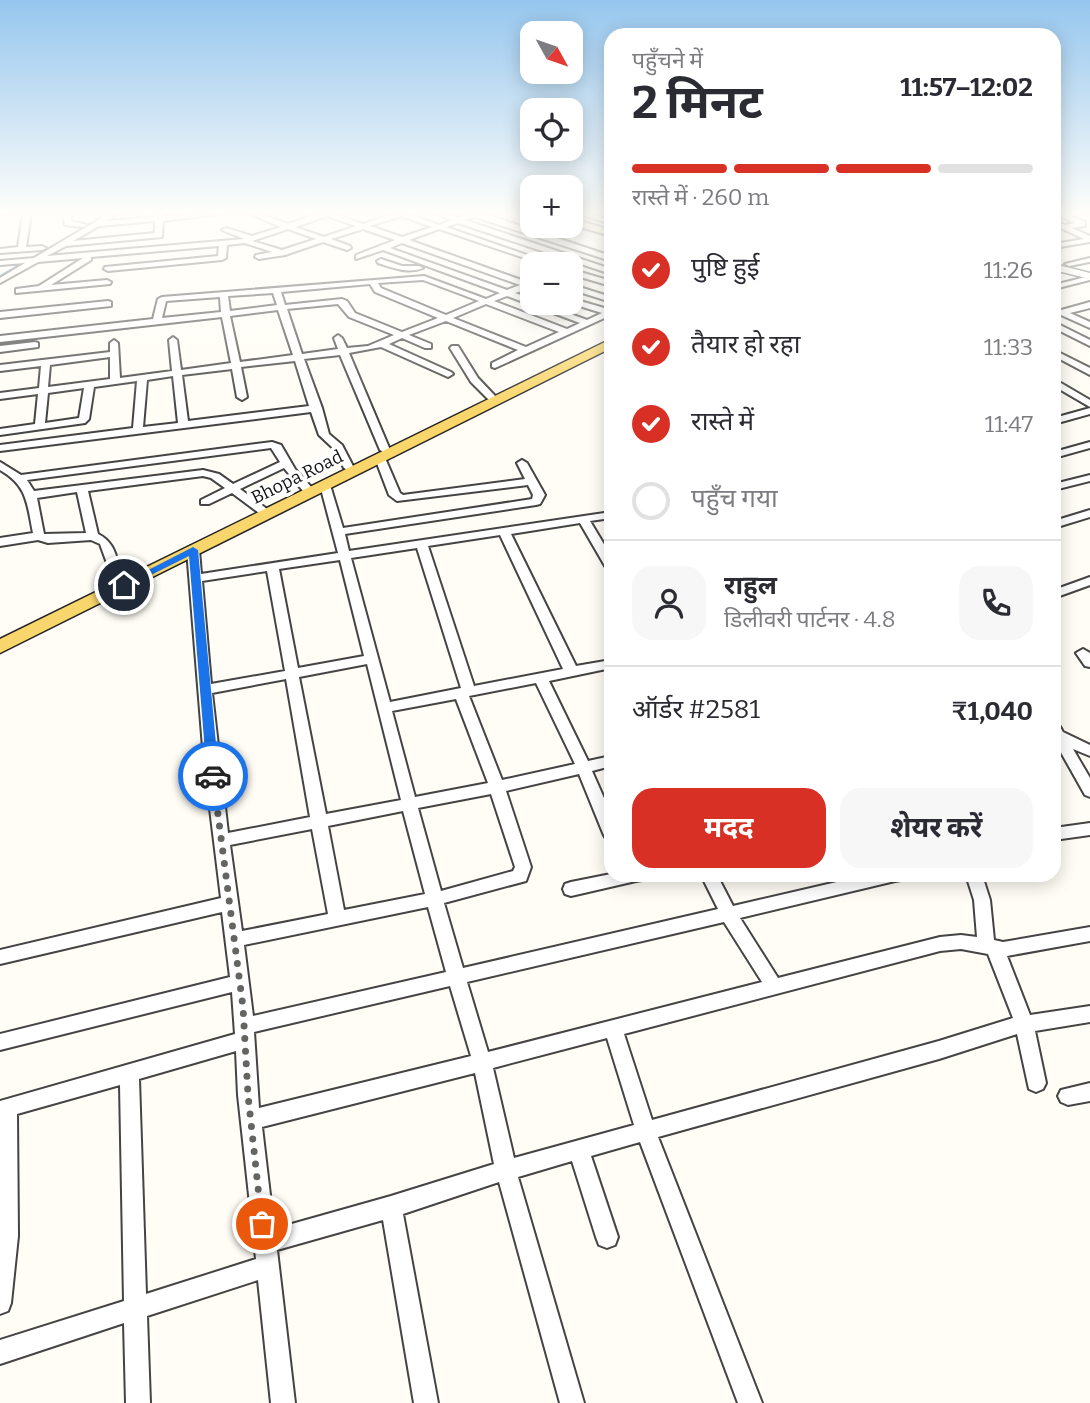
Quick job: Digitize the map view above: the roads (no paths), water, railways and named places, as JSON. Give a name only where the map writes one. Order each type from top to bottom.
[{"type":"main road","name":"Bhopa Road","points":[[0,640],[193,550],[325,485],[491,397],[604,344]]},
{"type":"main road","name":"Bhopa Road","points":[[0,647],[263,510],[604,344]]},
{"type":"street","points":[[40,289],[57,278]]},
{"type":"street","points":[[107,278],[108,327]]},
{"type":"street","points":[[157,321],[160,300],[402,278]]},
{"type":"street","points":[[423,278],[567,332]]},
{"type":"street","points":[[469,278],[520,297]]},
{"type":"street","points":[[1061,285],[1085,278]]},
{"type":"street","points":[[373,281],[378,290],[525,350]]},
{"type":"street","points":[[19,291],[107,282]]},
{"type":"street","points":[[318,286],[323,303]]},
{"type":"street","points":[[0,396],[384,345],[520,289]]},
{"type":"street","points":[[276,290],[324,435],[338,447],[349,468]]},
{"type":"street","points":[[583,290],[604,298]]},
{"type":"street","points":[[224,294],[224,315],[239,366],[242,397]]},
{"type":"street","points":[[182,319],[184,297]]},
{"type":"street","points":[[0,339],[343,302],[352,315],[428,345]]},
{"type":"street","points":[[0,315],[108,304]]},
{"type":"street","points":[[583,304],[604,311]]},
{"type":"street","points":[[1061,312],[1089,306]]},
{"type":"street","points":[[1061,314],[1090,325]]},
{"type":"street","points":[[567,315],[588,323]]},
{"type":"street","points":[[495,365],[604,316]]},
{"type":"street","points":[[1061,328],[1090,343]]},
{"type":"street","points":[[338,338],[383,454],[395,495],[401,499],[531,481]]},
{"type":"street","points":[[173,340],[183,425]]},
{"type":"street","points":[[114,342],[115,382]]},
{"type":"street","points":[[0,349],[35,345]]},
{"type":"street","points":[[384,345],[448,374]]},
{"type":"street","points":[[454,348],[474,380],[491,397]]},
{"type":"street","points":[[0,368],[114,354]]},
{"type":"street","points":[[1061,358],[1090,372]]},
{"type":"street","points":[[40,427],[46,361]]},
{"type":"street","points":[[138,429],[142,378]]},
{"type":"street","points":[[0,432],[84,419],[89,385]]},
{"type":"street","points":[[1061,387],[1090,404]]},
{"type":"street","points":[[0,448],[317,408]]},
{"type":"street","points":[[1061,419],[1090,411]]},
{"type":"street","points":[[21,478],[272,444],[278,447],[299,482],[307,489]]},
{"type":"street","points":[[1061,453],[1090,445]]},
{"type":"street","points":[[205,502],[286,463]]},
{"type":"street","points":[[338,532],[536,502],[539,495],[522,463]]},
{"type":"street","points":[[3,468],[21,478],[32,495],[39,536]]},
{"type":"street","points":[[32,495],[203,473],[215,476],[263,510]]},
{"type":"street","points":[[1061,485],[1090,478]]},
{"type":"street","points":[[325,485],[454,975],[482,1062],[506,1170],[572,1403]]},
{"type":"street","points":[[82,489],[93,536]]},
{"type":"street","points":[[1061,523],[1090,513]]},
{"type":"street","points":[[196,578],[604,516]]},
{"type":"street","points":[[583,519],[604,554]]},
{"type":"street","points":[[503,530],[571,671]]},
{"type":"street","points":[[0,542],[39,536],[48,539],[93,536],[105,542],[121,583]]},
{"type":"street","points":[[233,940],[434,899],[515,879],[523,872],[464,692],[421,543]]},
{"type":"street","points":[[193,550],[211,760],[245,1033],[251,1120],[283,1403]]},
{"type":"street","points":[[272,566],[337,919]]},
{"type":"street","points":[[1061,593],[1087,587]]},
{"type":"street","points":[[205,690],[371,659]]},
{"type":"street","points":[[383,708],[604,665]]},
{"type":"street","points":[[540,677],[604,816]]},
{"type":"street","points":[[1061,734],[1090,751]]},
{"type":"street","points":[[1061,741],[1090,790]]},
{"type":"street","points":[[223,840],[497,787],[604,762]]},
{"type":"street","points":[[1061,833],[1090,829]]},
{"type":"street","points":[[570,889],[604,882]]},
{"type":"street","points":[[712,882],[728,913],[775,988]]},
{"type":"street","points":[[0,1303],[7,1236],[4,1109],[129,1073],[245,1033],[454,975],[864,882]]},
{"type":"street","points":[[976,882],[990,948],[1024,1024],[1036,1083]]},
{"type":"street","points":[[0,957],[230,903]]},
{"type":"street","points":[[251,1120],[940,944],[961,943],[990,948],[1022,947],[1090,934]]},
{"type":"street","points":[[0,1042],[238,983]]},
{"type":"street","points":[[264,1243],[391,1207],[506,1170],[1024,1024],[1090,1014]]},
{"type":"street","points":[[613,1028],[646,1131],[750,1403]]},
{"type":"street","points":[[129,1073],[138,1403]]},
{"type":"street","points":[[1068,1096],[1090,1093]]},
{"type":"street","points":[[579,1150],[607,1237]]},
{"type":"street","points":[[391,1207],[426,1403]]},
{"type":"street","points":[[0,1352],[267,1266]]}]
